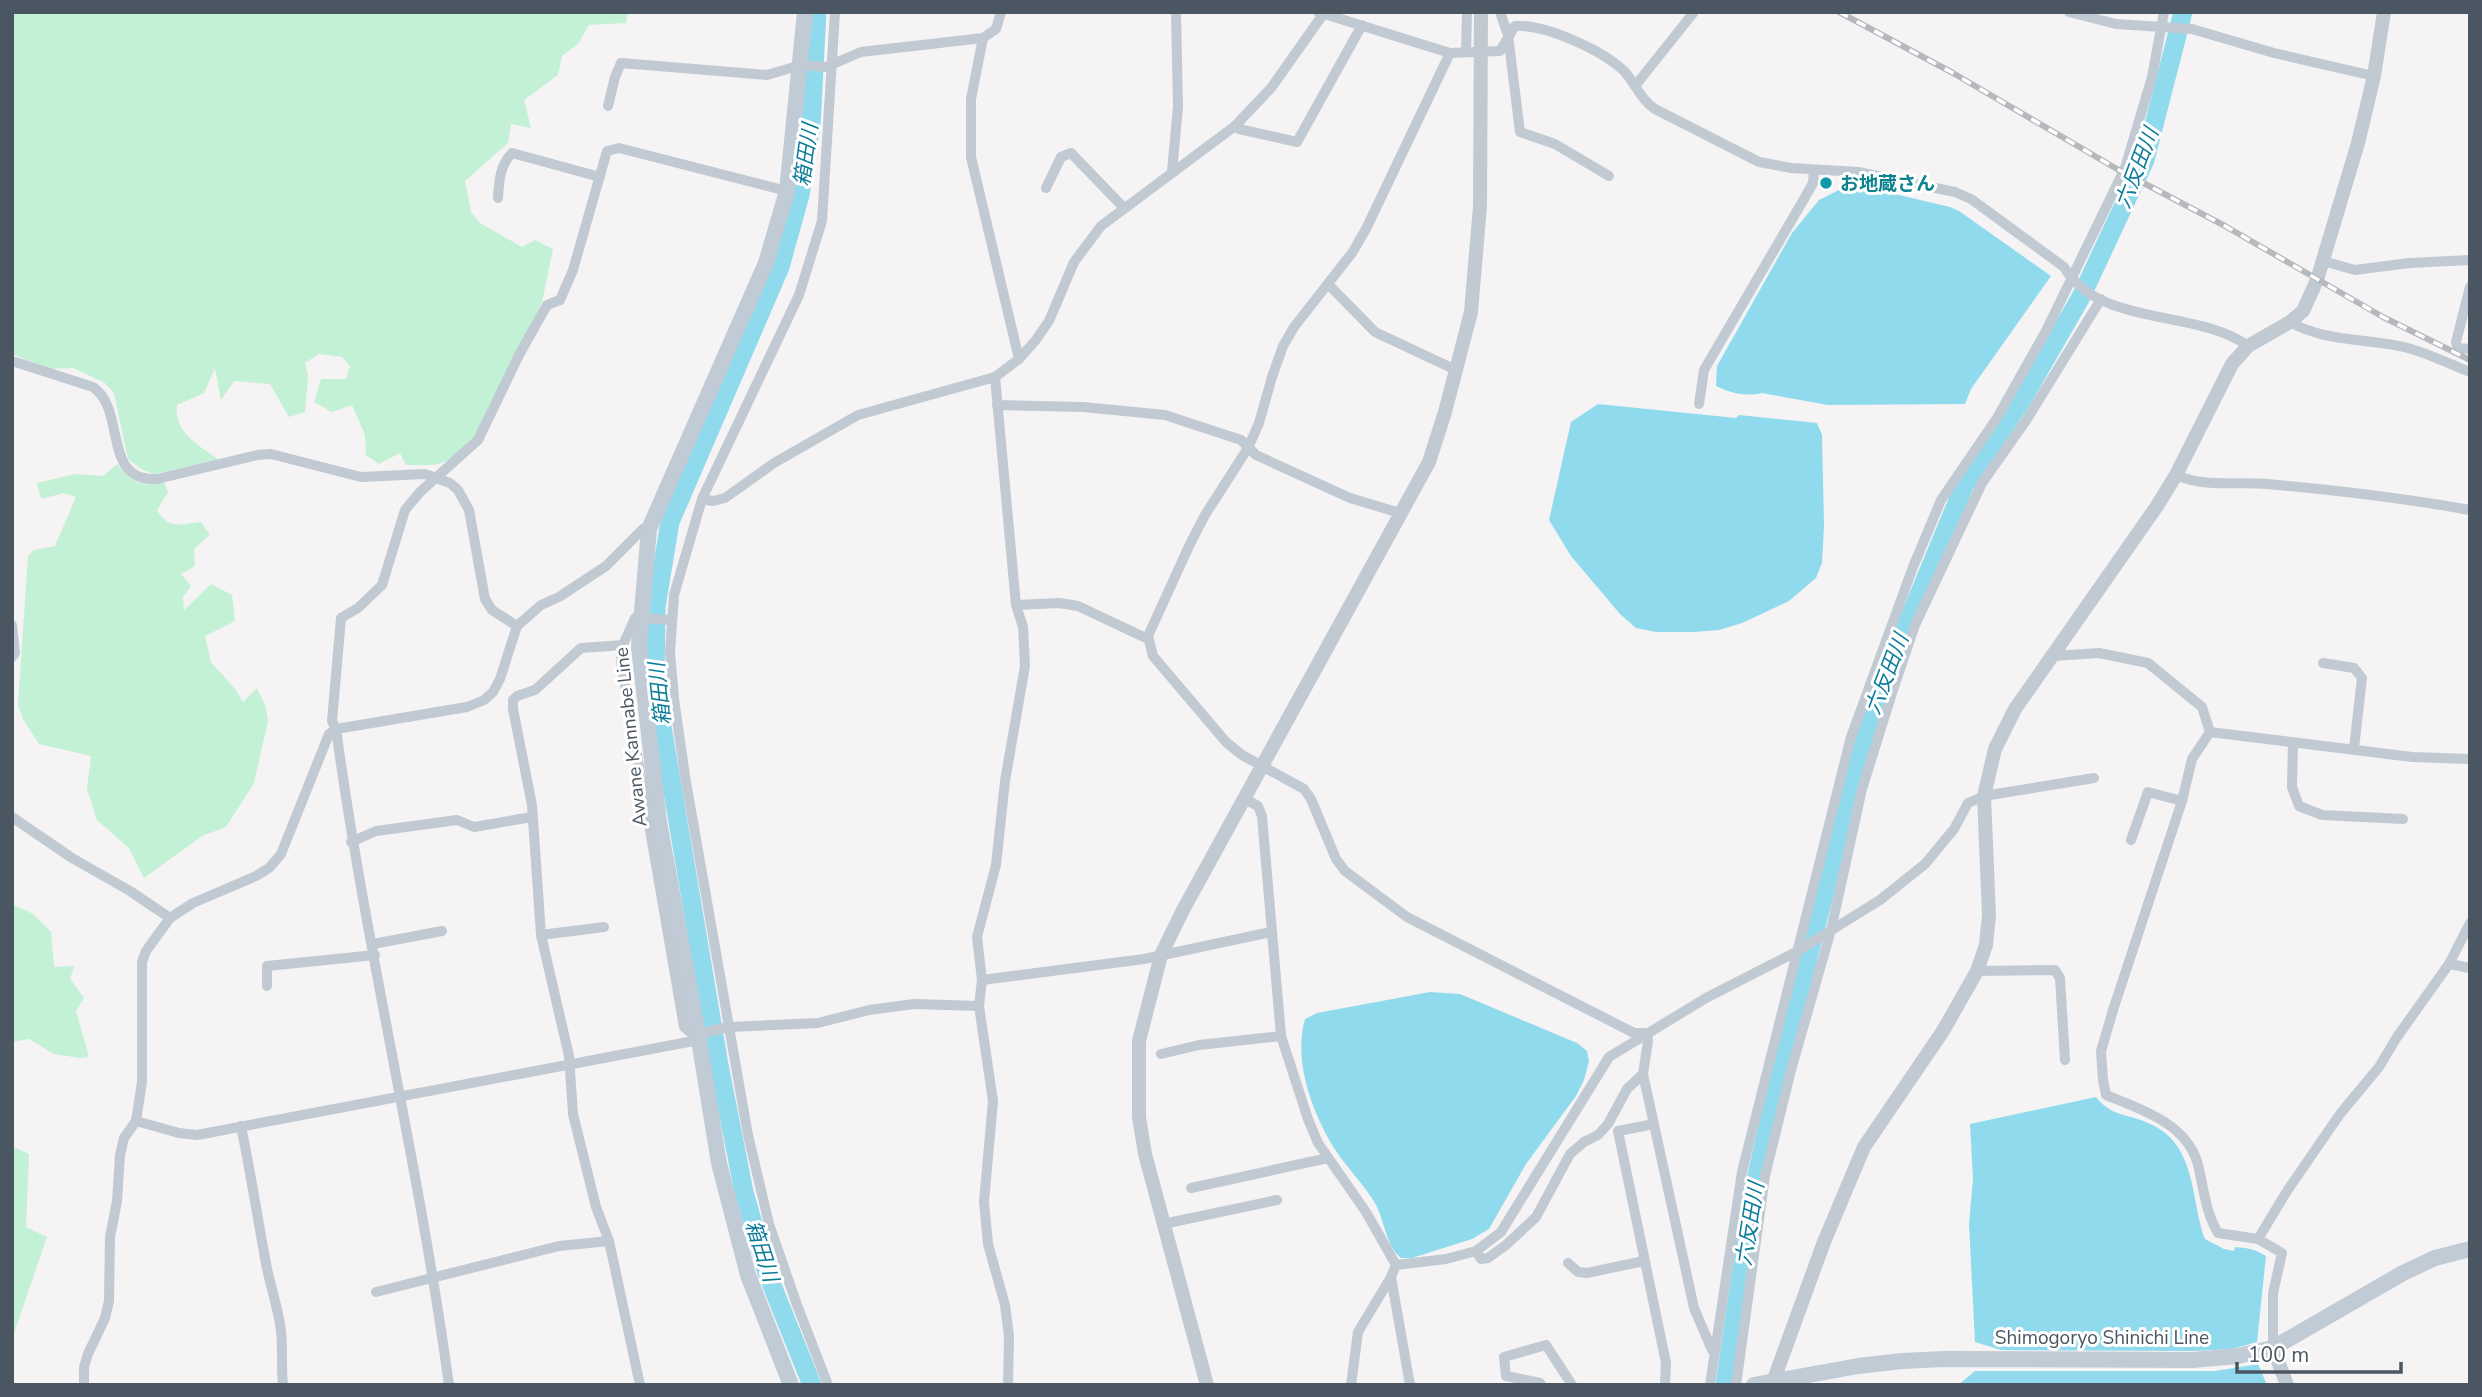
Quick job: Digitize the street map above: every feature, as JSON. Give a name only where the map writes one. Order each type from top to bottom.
[{"type":"main road","name":"Awane Kannabe Line","points":[[791,1385],[748,1275],[719,1163],[699,1037],[659,822],[639,646],[649,529],[766,263],[787,191],[803,66],[805,12]]},
{"type":"main road","name":"Shimogoryo Shinichi Line","points":[[1754,1385],[1829,1378],[1902,1361],[2193,1360],[2238,1356],[2273,1348],[2403,1273],[2435,1258],[2470,1249]]},
{"type":"street","points":[[828,1385],[769,1224],[748,1135],[676,712],[670,652],[674,595],[702,499],[799,295],[822,221],[835,12]]},
{"type":"street","points":[[608,106],[621,63],[767,75],[803,66],[830,65],[861,52],[983,38],[996,29],[1001,12]]},
{"type":"street","points":[[1172,171],[1178,107],[1176,12]]},
{"type":"street","points":[[1207,1385],[1145,1154],[1137,1081],[1139,1041],[1161,956],[1243,798],[1429,462],[1446,412],[1471,312],[1479,220],[1473,52],[1467,12]]},
{"type":"street","points":[[1473,52],[1481,12]]},
{"type":"street","points":[[1500,12],[1508,36],[1520,132],[1555,144],[1609,176]]},
{"type":"street","points":[[1635,86],[1694,12]]},
{"type":"street","points":[[2069,12],[2116,24],[2192,29],[2274,53],[2374,76]]},
{"type":"street","points":[[2157,12],[2162,26]]},
{"type":"street","points":[[1710,1385],[1742,1172],[1800,950],[1851,737],[1913,567],[1941,500],[1997,418],[2046,331],[2125,169],[2152,77],[2164,12]]},
{"type":"street","points":[[1772,1383],[1824,1242],[1864,1147],[1943,1031],[1977,971],[1986,946],[1989,915],[1984,796],[1994,749],[2015,709],[2176,475],[2232,364],[2248,346],[2290,322],[2303,311],[2323,261],[2358,143],[2374,76],[2384,12]]},
{"type":"street","points":[[702,499],[713,501],[726,498],[774,463],[858,415],[995,377],[1019,359],[1049,321],[1074,262],[1101,226],[1235,126],[1271,88],[1321,13],[1341,15],[1362,25],[1450,52],[1500,51],[1515,26],[1559,35],[1606,57],[1625,72],[1644,102],[1759,162],[1791,168],[1858,172],[1955,192],[1971,199],[2064,267],[2073,280],[2099,298],[2136,313],[2167,317],[2233,335],[2248,346]]},
{"type":"street","points":[[1235,126],[1297,142],[1362,25]]},
{"type":"street","points":[[983,38],[971,99],[971,157],[1019,359]]},
{"type":"street","points":[[1450,52],[1376,212],[1352,253],[1294,327],[1283,346],[1259,423],[1248,448],[1189,544],[1148,639],[1153,656],[1226,741],[1242,755],[1304,789],[1311,799],[1336,859],[1345,871],[1376,896],[1417,922],[1634,1033],[1647,1032]]},
{"type":"street","points":[[449,1385],[434,1278],[374,949],[351,842],[336,729],[332,721],[341,618],[358,608],[382,585],[405,510],[478,440],[519,355],[547,305],[560,300],[573,271],[607,151],[619,148],[787,191]]},
{"type":"street","points":[[498,198],[500,176],[505,160],[512,153],[600,177]]},
{"type":"street","points":[[1046,188],[1061,158],[1071,153],[1124,208]]},
{"type":"street","points":[[1699,404],[1704,370],[1813,183],[1814,170]]},
{"type":"street","points":[[2323,261],[2355,270],[2409,263],[2470,260]]},
{"type":"street","points":[[1329,285],[1375,332],[1456,370]]},
{"type":"street","points":[[2470,287],[2456,342],[2458,348],[2470,349]]},
{"type":"street","points":[[1736,1385],[1765,1176],[1829,932],[1862,789],[1915,625],[1982,483],[2027,419],[2099,298]]},
{"type":"street","points":[[2290,322],[2298,327],[2344,340],[2407,348],[2470,372]]},
{"type":"street","points":[[12,361],[93,387],[102,393],[108,403],[122,463],[141,478],[157,479],[271,454],[361,477],[425,474],[438,477],[458,490],[469,510],[485,599],[492,610],[517,626]]},
{"type":"street","points":[[995,377],[1016,605],[1023,627],[1025,666],[1005,781],[996,865],[977,937],[982,980],[979,1006],[993,1101],[985,1202],[988,1244],[1008,1325],[1008,1385]]},
{"type":"street","points":[[997,405],[1083,407],[1165,415],[1241,440],[1256,455],[1350,498],[1400,513]]},
{"type":"street","points":[[2176,475],[2208,484],[2263,483],[2398,498],[2470,510]]},
{"type":"street","points":[[84,1385],[84,1367],[105,1318],[109,1301],[110,1237],[117,1201],[120,1155],[124,1138],[136,1121],[142,1082],[142,962],[146,951],[170,918],[193,903],[256,876],[281,854],[329,734],[336,729],[467,707],[495,693],[517,626],[541,606],[606,566],[643,529],[649,529]]},
{"type":"street","points":[[1016,605],[1059,603],[1078,606],[1148,639]]},
{"type":"street","points":[[671,620],[635,618],[623,645],[621,662],[684,1027],[699,1037]]},
{"type":"street","points":[[12,625],[15,653],[12,657]]},
{"type":"street","points":[[512,699],[534,690],[581,648],[623,645]]},
{"type":"street","points":[[2053,656],[2099,653],[2148,663],[2202,708],[2210,732]]},
{"type":"street","points":[[2323,663],[2354,668],[2362,678],[2354,748]]},
{"type":"street","points":[[495,693],[512,699]]},
{"type":"street","points":[[512,699],[532,817],[541,935],[569,1056],[573,1114],[596,1207],[609,1241],[640,1385]]},
{"type":"street","points":[[2210,732],[2412,757],[2470,759]]},
{"type":"street","points":[[2210,732],[2192,760],[2182,801],[2110,1018],[2101,1051],[2103,1080],[2106,1095],[2166,1122],[2182,1135],[2197,1161],[2206,1210],[2218,1233],[2258,1239],[2282,1253],[2273,1293],[2273,1348],[2287,1385]]},
{"type":"street","points":[[2294,742],[2292,787],[2294,799],[2299,806],[2322,815],[2403,819]]},
{"type":"street","points":[[1396,1265],[1446,1259],[1476,1251],[1501,1232],[1609,1057],[1706,998],[1800,950],[1880,900],[1925,864],[1954,829],[1968,803],[1984,796],[2094,778]]},
{"type":"street","points":[[2132,840],[2148,792],[2182,801]]},
{"type":"street","points":[[1243,798],[1258,806],[1262,816],[1281,1036],[1308,1119],[1318,1143],[1366,1212],[1396,1265]]},
{"type":"street","points":[[12,817],[72,858],[130,891],[170,918]]},
{"type":"street","points":[[351,842],[376,831],[457,820],[474,827],[532,817]]},
{"type":"street","points":[[2258,1239],[2340,1114],[2379,1067],[2449,964],[2470,923]]},
{"type":"street","points":[[541,935],[604,927]]},
{"type":"street","points":[[267,986],[267,966],[374,949],[442,931]]},
{"type":"street","points":[[982,980],[1161,956],[1271,932]]},
{"type":"street","points":[[2449,964],[2470,968]]},
{"type":"street","points":[[1977,971],[2055,970],[2060,978],[2065,1060]]},
{"type":"street","points":[[136,1121],[197,1135],[568,1065],[699,1037],[729,1027],[818,1023],[869,1010],[914,1004],[979,1006]]},
{"type":"street","points":[[1647,1032],[1643,1074],[1694,1308],[1712,1350],[1716,1351]]},
{"type":"street","points":[[1161,1054],[1199,1045],[1281,1036]]},
{"type":"street","points":[[1476,1251],[1481,1259],[1488,1258],[1536,1217],[1570,1154],[1598,1135],[1608,1124],[1627,1090],[1643,1074]]},
{"type":"street","points":[[1654,1124],[1618,1131],[1666,1363],[1665,1385]]},
{"type":"street","points":[[241,1126],[255,1193],[265,1262],[278,1306],[282,1335],[283,1385]]},
{"type":"street","points":[[1191,1188],[1328,1158]]},
{"type":"street","points":[[1163,1224],[1277,1199]]},
{"type":"street","points":[[376,1292],[559,1247],[609,1241]]},
{"type":"street","points":[[1568,1263],[1578,1272],[1587,1273],[1644,1261]]},
{"type":"street","points":[[1351,1385],[1358,1332],[1396,1265]]},
{"type":"street","points":[[1391,1277],[1410,1385]]},
{"type":"street","points":[[1541,1385],[1506,1376],[1504,1357],[1546,1345],[1572,1385]]},
{"type":"green space","points":[[12,12],[628,12],[626,23],[589,25],[578,44],[562,56],[558,75],[524,100],[531,128],[511,124],[508,143],[465,181],[471,212],[480,223],[522,247],[535,240],[553,249],[542,302],[474,439],[447,461],[435,465],[406,465],[400,453],[379,464],[366,455],[365,435],[352,405],[332,412],[314,402],[321,379],[346,379],[350,366],[342,357],[319,354],[305,363],[308,376],[305,412],[289,417],[270,384],[234,381],[221,400],[215,368],[204,393],[177,405],[177,415],[189,437],[219,460],[154,474],[141,469],[128,459],[114,393],[105,383],[73,368],[50,369],[12,354]]},
{"type":"green space","points":[[117,464],[137,482],[164,482],[168,492],[157,510],[166,521],[175,524],[201,522],[210,535],[194,549],[195,566],[181,574],[191,586],[183,597],[184,610],[211,584],[232,595],[235,621],[205,636],[211,662],[243,702],[257,688],[266,708],[268,721],[254,783],[226,827],[202,836],[144,878],[129,848],[97,820],[87,789],[91,756],[39,744],[23,719],[18,705],[28,556],[34,550],[55,546],[76,497],[64,493],[41,499],[37,483],[75,474],[103,476]]},
{"type":"green space","points":[[12,904],[33,914],[51,932],[54,967],[74,966],[70,979],[84,998],[76,1011],[89,1057],[54,1054],[29,1039],[12,1042]]},
{"type":"green space","points":[[12,1146],[29,1154],[26,1227],[47,1237],[12,1339]]},
{"type":"water","points":[[1845,187],[1865,187],[1950,207],[2051,276],[1971,389],[1965,404],[1828,405],[1762,393],[1739,394],[1716,386],[1717,366],[1792,233],[1819,200]]},
{"type":"water","points":[[1598,404],[1817,423],[1822,435],[1824,526],[1822,563],[1816,578],[1789,601],[1742,623],[1719,630],[1656,632],[1636,628],[1620,614],[1571,556],[1549,520],[1571,422]]},
{"type":"water","points":[[1430,992],[1460,994],[1577,1043],[1587,1051],[1589,1061],[1576,1096],[1526,1164],[1489,1229],[1472,1239],[1412,1258],[1401,1258],[1389,1240],[1376,1205],[1334,1148],[1318,1119],[1303,1069],[1302,1035],[1305,1019],[1317,1013]]},
{"type":"water","points":[[2096,1097],[2108,1108],[2164,1132],[2175,1144],[2184,1157],[2205,1239],[2224,1249],[2234,1251],[2235,1247],[2248,1248],[2266,1256],[2257,1342],[2232,1349],[2193,1351],[2001,1350],[1975,1342],[1969,1224],[1973,1179],[1970,1124]]},
{"type":"water","points":[[2258,1364],[2267,1385],[1958,1385],[1975,1371],[2215,1371]]},
{"type":"waterway","name":"箱田川","points":[[812,1385],[767,1273],[744,1192],[719,1065],[655,685],[656,607],[670,522],[780,267],[800,195],[811,125],[817,12]]},
{"type":"waterway","name":"六反田川","points":[[1725,1385],[1753,1193],[1791,1024],[1871,711],[1964,486],[2020,403],[2081,297],[2145,160],[2183,12]]},
{"type":"railway","points":[[1839,12],[1953,73],[2117,169],[2225,226],[2383,317],[2470,360]]},
{"type":"place","name":"お地蔵さん","points":[[1826,183]]}]
